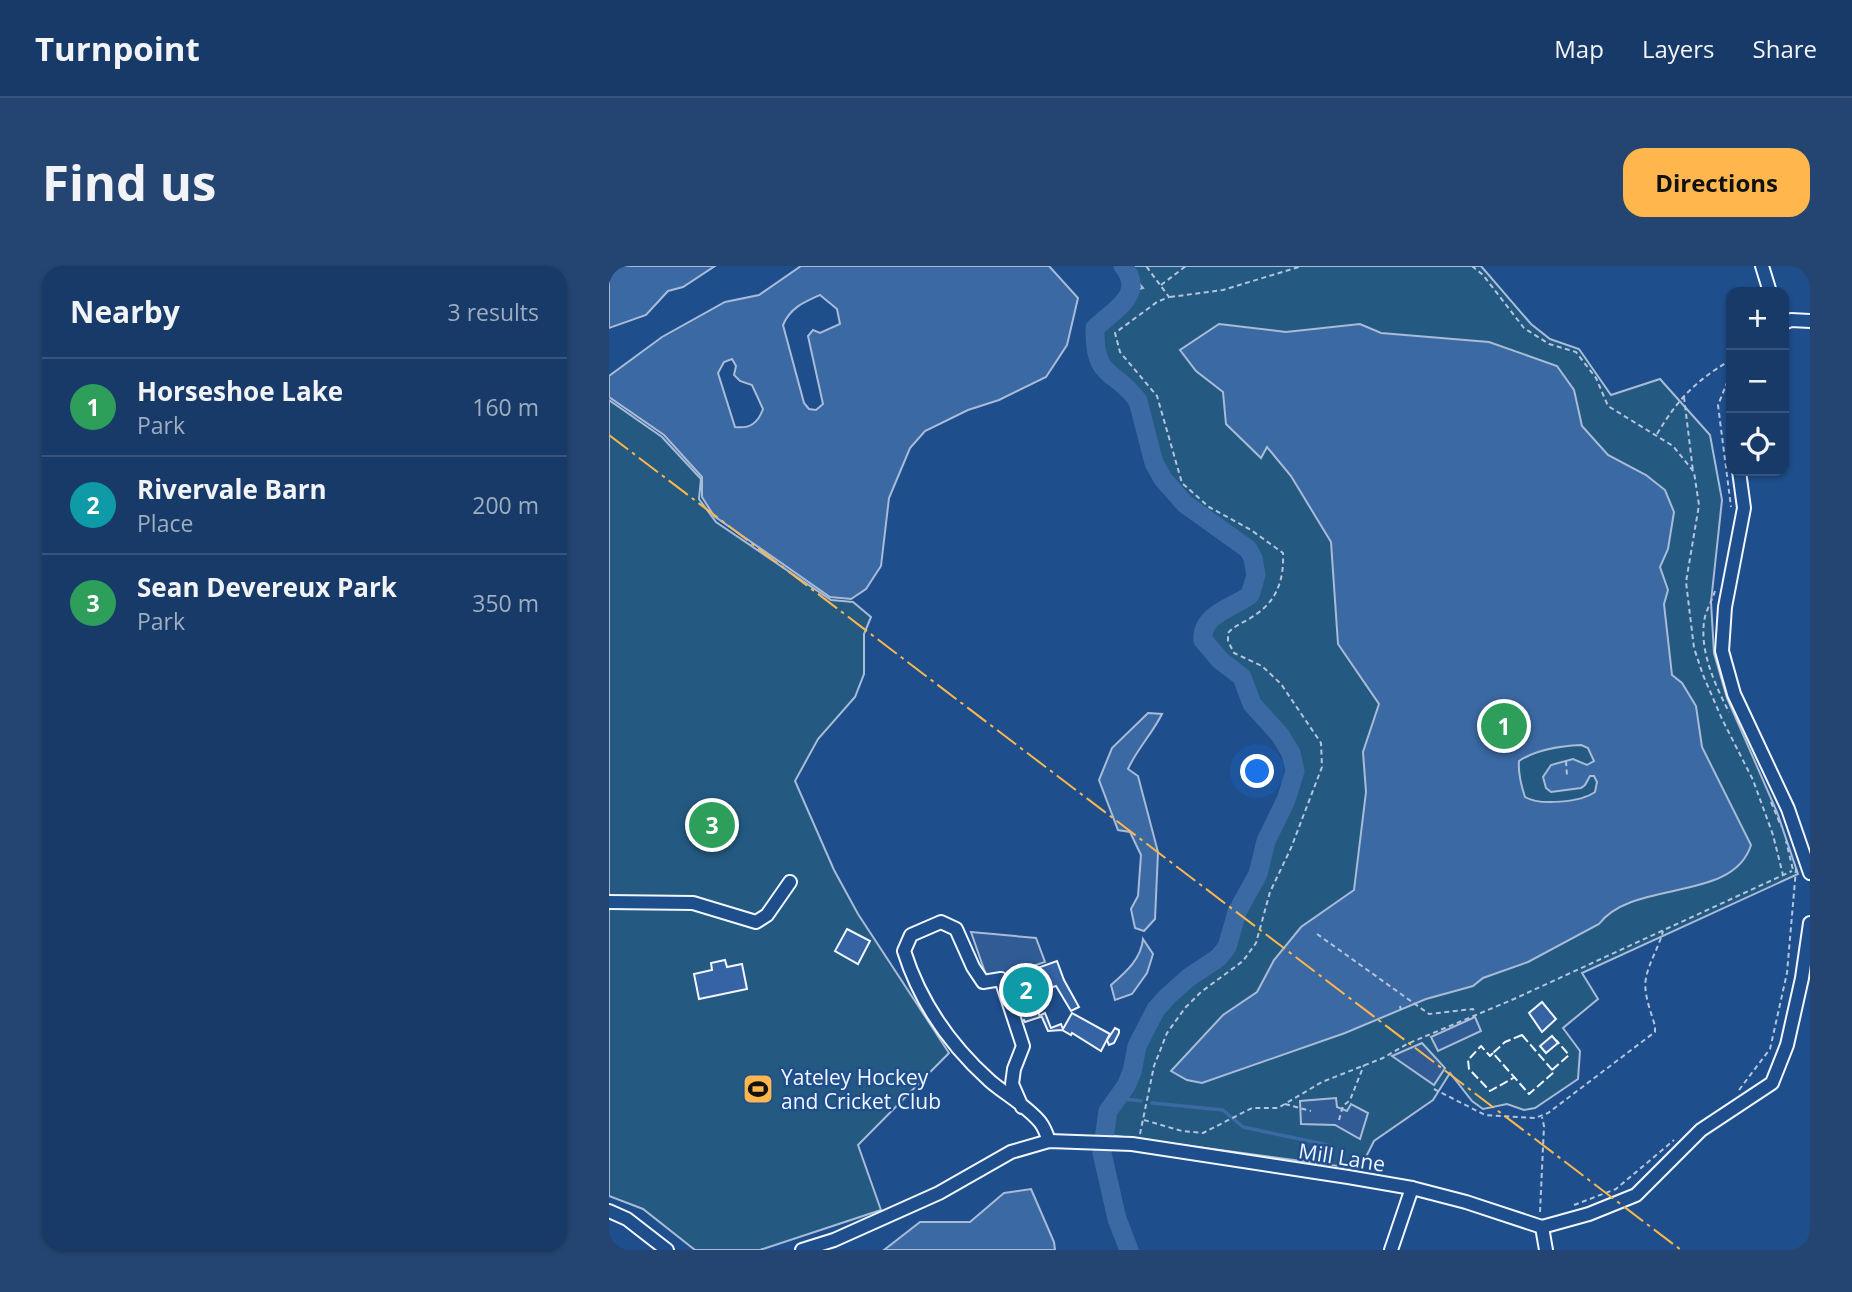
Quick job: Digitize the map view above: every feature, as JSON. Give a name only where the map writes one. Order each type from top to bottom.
[{"type":"street","points":[[1762,266],[1768,287]]},
{"type":"street","points":[[1789,321],[1810,321]]},
{"type":"street","points":[[1740,476],[1744,508],[1725,607],[1722,651],[1734,694],[1788,808],[1810,873]]},
{"type":"street","points":[[609,902],[693,903],[756,922],[767,915],[789,882]]},
{"type":"street","points":[[802,1250],[834,1240],[939,1193],[1011,1152],[1049,1141],[1041,1122],[1022,1107],[990,1081],[957,1049],[936,1020],[913,978],[904,951],[911,935],[941,922],[956,929],[973,967],[983,982],[1001,979],[1023,1046],[1014,1069],[1012,1084],[1022,1107]]},
{"type":"street","points":[[1546,1250],[1541,1227],[1589,1214],[1636,1195],[1701,1130],[1772,1083],[1787,1045],[1803,978],[1810,923]]},
{"type":"street","name":"Mill Lane","points":[[1049,1141],[1135,1144],[1412,1188],[1541,1227]]},
{"type":"street","points":[[1391,1250],[1412,1188]]},
{"type":"street","points":[[609,1211],[627,1219],[667,1250]]},
{"type":"path","points":[[1146,266],[1169,297]]},
{"type":"path","points":[[1161,285],[1186,266]]},
{"type":"path","points":[[1135,1144],[1143,1120],[1154,1064],[1167,1033],[1185,1008],[1201,992],[1243,961],[1256,943],[1270,892],[1291,848],[1322,767],[1321,743],[1281,684],[1262,666],[1234,653],[1228,641],[1228,633],[1235,625],[1256,615],[1273,599],[1284,574],[1283,553],[1251,530],[1209,507],[1182,483],[1157,396],[1119,352],[1115,333],[1157,302],[1169,297],[1223,290],[1302,266]]},
{"type":"path","points":[[1472,266],[1483,275],[1524,328],[1549,344],[1576,352],[1596,379],[1608,406],[1673,446],[1693,472]]},
{"type":"path","points":[[1656,435],[1675,404],[1701,380],[1726,363]]},
{"type":"path","points":[[1684,395],[1699,506],[1686,582],[1694,648],[1722,719],[1753,780],[1773,835],[1783,875]]},
{"type":"path","points":[[1566,761],[1567,776]]},
{"type":"path","points":[[1143,1120],[1182,1131],[1203,1133],[1252,1108],[1278,1108],[1322,1082],[1383,1058],[1407,1044],[1796,869],[1787,974],[1770,1049],[1737,1093]]},
{"type":"path","points":[[1434,1089],[1485,1115],[1535,1118],[1566,1100],[1655,1032],[1646,977],[1660,945],[1663,930]]},
{"type":"path","points":[[1317,934],[1429,1014],[1473,1009],[1476,1014]]},
{"type":"path","points":[[1339,1119],[1365,1065]]},
{"type":"path","points":[[1285,1104],[1311,1111]]},
{"type":"path","points":[[1541,1116],[1544,1126],[1541,1227]]},
{"type":"path","points":[[1201,1142],[1203,1133]]},
{"type":"path","points":[[1570,1207],[1615,1189],[1675,1139]]},
{"type":"shaded area","points":[[609,266],[715,266],[683,287],[668,291],[646,315],[609,328]]},
{"type":"shaded area","points":[[801,266],[1049,266],[1078,298],[1067,345],[1046,377],[925,431],[910,448],[889,498],[881,566],[866,589],[851,599],[830,597],[714,516],[702,497],[702,477],[664,435],[609,397],[609,376],[662,337],[725,302],[759,295]],"holes":[[[820,295],[837,309],[840,324],[820,333],[813,330],[808,336],[823,404],[816,410],[809,409],[804,403],[783,325],[794,310]],[[732,359],[736,366],[734,375],[740,381],[752,385],[763,409],[759,418],[745,427],[735,427],[718,373],[724,362]]]},
{"type":"shaded area","points":[[1124,266],[1481,266],[1531,324],[1550,339],[1579,349],[1611,395],[1660,379],[1710,435],[1722,500],[1711,602],[1714,653],[1727,698],[1777,812],[1798,874],[1582,973],[1598,999],[1563,1028],[1580,1051],[1578,1079],[1535,1108],[1524,1110],[1507,1104],[1483,1109],[1472,1101],[1450,1073],[1433,1100],[1374,1141],[1360,1169],[1101,1134],[1106,1111],[1124,1085],[1145,1020],[1167,993],[1223,949],[1235,911],[1256,874],[1263,840],[1284,799],[1292,771],[1288,755],[1278,736],[1250,705],[1240,678],[1217,662],[1201,641],[1201,632],[1209,618],[1247,594],[1252,577],[1249,562],[1243,552],[1191,514],[1167,491],[1151,463],[1135,401],[1102,371],[1095,358],[1091,327],[1126,293],[1143,288]]},
{"type":"shaded area","points":[[1219,324],[1286,332],[1360,324],[1381,333],[1489,342],[1557,366],[1574,390],[1582,426],[1608,455],[1646,475],[1665,490],[1674,512],[1668,549],[1660,567],[1668,590],[1664,604],[1672,675],[1682,683],[1696,706],[1702,747],[1751,845],[1741,863],[1704,884],[1635,901],[1615,910],[1599,924],[1528,962],[1483,978],[1473,986],[1426,999],[1345,1033],[1202,1083],[1187,1080],[1171,1071],[1223,1015],[1257,992],[1274,960],[1301,927],[1354,890],[1366,792],[1363,752],[1379,704],[1338,644],[1331,542],[1291,476],[1267,447],[1261,458],[1226,424],[1223,392],[1196,371],[1180,350]],"holes":[[[1581,745],[1588,748],[1594,761],[1587,765],[1573,759],[1551,765],[1543,777],[1546,788],[1551,792],[1581,788],[1590,776],[1594,776],[1597,782],[1595,792],[1560,802],[1525,797],[1519,761],[1557,747]]]},
{"type":"shaded area","points":[[609,400],[662,437],[701,479],[699,499],[716,522],[831,600],[853,602],[871,617],[864,634],[864,674],[855,697],[818,739],[795,781],[834,870],[858,914],[949,1053],[858,1145],[881,1210],[760,1250],[695,1250],[643,1209],[609,1196]]},
{"type":"shaded area","points":[[1148,713],[1162,714],[1128,769],[1138,776],[1158,852],[1155,919],[1144,931],[1135,928],[1131,909],[1138,896],[1141,855],[1130,832],[1118,830],[1099,780],[1112,748]]},
{"type":"shaded area","points":[[971,932],[1036,938],[1045,962],[988,981]]},
{"type":"shaded area","points":[[1143,939],[1153,954],[1147,973],[1132,994],[1115,1000],[1111,985],[1136,959]]},
{"type":"shaded area","points":[[1475,1017],[1481,1031],[1438,1051],[1431,1037]]},
{"type":"shaded area","points":[[1422,1043],[1445,1068],[1434,1085],[1392,1056]]},
{"type":"shaded area","points":[[1336,1098],[1337,1107],[1347,1111],[1351,1104],[1368,1113],[1360,1139],[1335,1125],[1301,1124],[1300,1101]]},
{"type":"shaded area","points":[[1031,1189],[1055,1250],[884,1250],[920,1222],[970,1222],[1004,1193]]},
{"type":"building","points":[[847,929],[870,941],[858,964],[835,951]]},
{"type":"building","points":[[725,960],[727,967],[742,964],[747,989],[699,999],[694,974],[712,970],[711,963]]},
{"type":"building","points":[[1057,961],[1079,1007],[1071,1011],[1056,986],[1032,994],[1040,1017],[1021,1021],[1004,980]]},
{"type":"building","points":[[1542,1002],[1556,1019],[1542,1032],[1529,1013]]},
{"type":"building","points":[[1045,1013],[1051,1028],[1061,1024],[1063,1029],[1072,1013],[1110,1034],[1101,1051],[1072,1033],[1071,1035],[1062,1030],[1048,1031],[1041,1015]]},
{"type":"building","points":[[1115,1028],[1119,1033],[1114,1043],[1109,1045],[1107,1040]]},
{"type":"building","points":[[1552,1036],[1558,1043],[1546,1053],[1540,1046]]},
{"type":"waterway","points":[[1123,266],[1129,276],[1129,293],[1125,301],[1095,328],[1098,357],[1102,366],[1138,401],[1154,463],[1163,479],[1185,504],[1248,549],[1253,558],[1256,575],[1250,595],[1212,618],[1204,631],[1203,640],[1220,660],[1242,677],[1252,704],[1280,735],[1291,753],[1295,771],[1286,800],[1266,841],[1258,874],[1237,912],[1227,947],[1218,958],[1188,978],[1156,1009],[1137,1046],[1126,1086],[1108,1111],[1102,1153],[1117,1219],[1129,1250]]},
{"type":"waterway","points":[[1117,1098],[1141,1101]]},
{"type":"waterway","points":[[1152,1103],[1223,1110],[1243,1127],[1328,1145]]},
{"type":"fence","points":[[1522,1035],[1554,1072],[1529,1094],[1493,1053],[1505,1042],[1522,1035]]},
{"type":"fence","points":[[1552,1070],[1569,1055],[1556,1040]]},
{"type":"fence","points":[[1493,1053],[1490,1056],[1481,1046],[1468,1060],[1469,1069],[1490,1091],[1515,1077]]},
{"type":"power","points":[[609,435],[1681,1250]]},
{"type":"place","name":"Horseshoe Lake","points":[[1504,726]]},
{"type":"place","name":"Sean Devereux Park","points":[[712,825]]},
{"type":"place","name":"Rivervale Barn","points":[[1026,990]]},
{"type":"place","name":"Yateley Hockey and Cricket Club","points":[[758,1089]]}]
